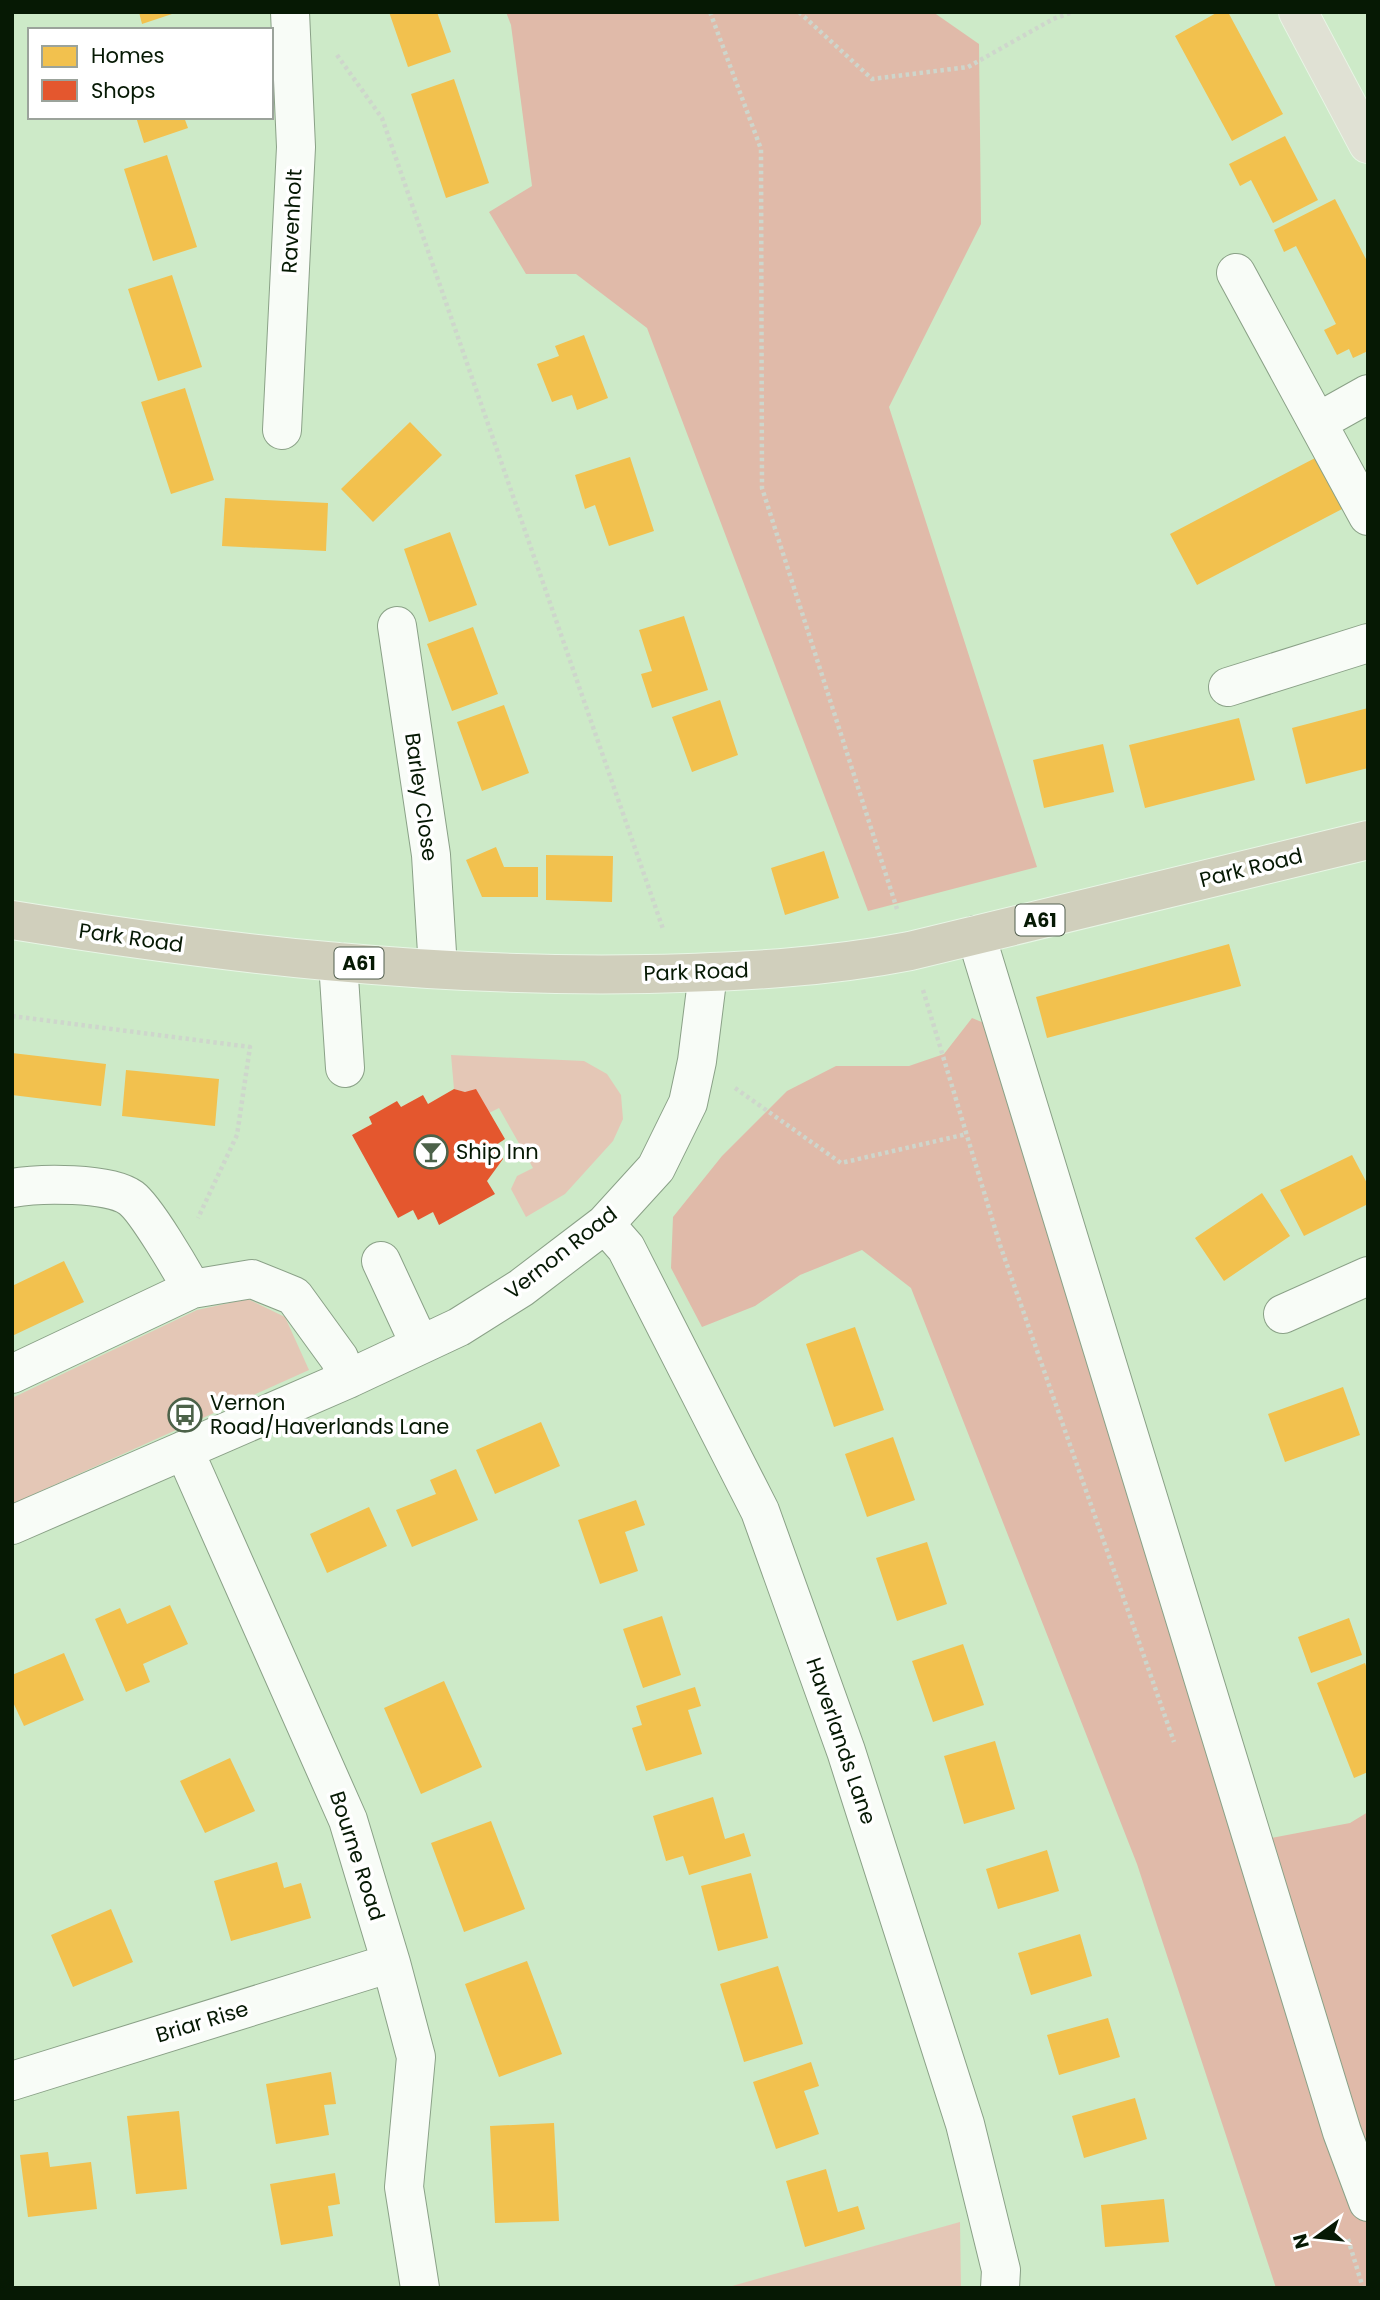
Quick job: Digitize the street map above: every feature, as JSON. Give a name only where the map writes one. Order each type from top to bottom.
[{"type":"highway","name":"Park Road","points":[[12,920],[113,936],[338,962],[438,970],[539,976],[693,973],[843,964],[911,951],[1368,839]]},
{"type":"main road","points":[[1298,12],[1368,145]]},
{"type":"street","name":"Ravenholt","points":[[282,430],[296,147],[290,12]]},
{"type":"street","points":[[1237,273],[1368,516]]},
{"type":"street","points":[[1318,422],[1368,394]]},
{"type":"street","name":"Barley Close","points":[[397,626],[430,855],[438,970]]},
{"type":"street","points":[[1228,687],[1368,643]]},
{"type":"street","points":[[976,935],[1334,2105],[1357,2216]]},
{"type":"street","points":[[338,962],[345,1068]]},
{"type":"street","name":"Vernon Road","points":[[12,1525],[348,1379],[459,1327],[521,1288],[605,1224],[656,1168],[688,1103],[697,1061],[693,973]]},
{"type":"street","points":[[12,1188],[81,1184],[130,1198],[185,1276]]},
{"type":"street","name":"Haverlands Lane","points":[[605,1224],[626,1248],[760,1511],[846,1751],[965,2124],[1001,2270],[1000,2288]]},
{"type":"street","points":[[381,1261],[420,1345]]},
{"type":"street","points":[[12,1374],[185,1276],[252,1279],[294,1296],[339,1358],[348,1379]]},
{"type":"street","points":[[1283,1314],[1368,1276]]},
{"type":"street","name":"Bourne Road","points":[[184,1450],[348,1820],[391,1963],[416,2057],[404,2187],[420,2288]]},
{"type":"street","name":"Briar Rise","points":[[12,2081],[391,1963]]},
{"type":"path","points":[[710,12],[761,149],[762,488],[911,951],[1000,1245],[1175,1744]]},
{"type":"path","points":[[799,12],[872,79],[968,67],[1053,19],[1073,12]]},
{"type":"path","points":[[330,44],[382,118],[693,973]]},
{"type":"path","points":[[12,1016],[250,1048],[237,1135],[185,1276]]},
{"type":"path","points":[[697,1061],[841,1163],[967,1134]]},
{"type":"path","points":[[1357,2216],[1363,2288]]},
{"type":"shaded area","points":[[506,12],[933,12],[979,44],[981,224],[889,407],[1037,867],[868,911],[647,328],[576,274],[526,274],[489,212],[532,186],[511,25]]},
{"type":"shaded area","points":[[972,1018],[1001,1030],[1251,1842],[1350,1823],[1368,1812],[1368,2288],[1276,2288],[1137,1864],[911,1288],[862,1250],[800,1275],[755,1306],[702,1327],[671,1268],[673,1217],[722,1156],[787,1091],[836,1066],[909,1066],[944,1054]]},
{"type":"shaded area","points":[[451,1055],[584,1061],[607,1074],[621,1095],[623,1119],[613,1141],[565,1194],[526,1217],[511,1189],[517,1176],[533,1168],[499,1108],[489,1113],[465,1092],[454,1089]]},
{"type":"shaded area","points":[[248,1299],[285,1317],[309,1370],[12,1504],[12,1398],[197,1310]]},
{"type":"shaded area","points":[[960,2222],[961,2288],[725,2288]]},
{"type":"building: Homes","points":[[139,12],[175,12],[175,13],[142,24]]},
{"type":"building: Homes","points":[[389,12],[437,12],[451,52],[408,67]]},
{"type":"building: Homes","points":[[1218,12],[1228,12],[1283,114],[1232,141],[1175,36]]},
{"type":"building: Homes","points":[[454,79],[489,183],[446,198],[411,94]]},
{"type":"building: Homes","points":[[137,119],[185,119],[188,128],[144,143]]},
{"type":"building: Homes","points":[[1285,136],[1318,200],[1273,223],[1251,180],[1240,186],[1229,164]]},
{"type":"building: Homes","points":[[167,155],[197,247],[153,261],[124,169]]},
{"type":"building: Homes","points":[[1335,199],[1368,263],[1368,351],[1353,358],[1349,349],[1337,355],[1324,330],[1336,324],[1296,246],[1284,252],[1274,230]]},
{"type":"building: Homes","points":[[172,275],[202,367],[158,381],[128,289]]},
{"type":"building: Homes","points":[[584,335],[608,398],[577,410],[572,395],[552,402],[537,364],[559,356],[555,346]]},
{"type":"building: Homes","points":[[185,388],[214,480],[171,494],[141,402]]},
{"type":"building: Homes","points":[[410,422],[442,455],[373,522],[341,489]]},
{"type":"building: Homes","points":[[630,457],[654,531],[609,546],[595,505],[585,509],[575,475]]},
{"type":"building: Homes","points":[[1317,457],[1344,508],[1197,585],[1170,534]]},
{"type":"building: Homes","points":[[225,498],[328,503],[326,551],[222,546]]},
{"type":"building: Homes","points":[[450,532],[477,605],[429,622],[404,549]]},
{"type":"building: Homes","points":[[684,616],[708,690],[652,708],[641,674],[652,671],[639,630]]},
{"type":"building: Homes","points":[[473,627],[498,694],[452,711],[427,644]]},
{"type":"building: Homes","points":[[720,700],[738,755],[692,772],[672,717]]},
{"type":"building: Homes","points":[[504,705],[529,773],[482,791],[457,722]]},
{"type":"building: Homes","points":[[1368,708],[1368,768],[1306,784],[1292,728]]},
{"type":"building: Homes","points":[[1239,718],[1255,780],[1145,808],[1129,745]]},
{"type":"building: Homes","points":[[1103,744],[1114,792],[1044,808],[1033,760]]},
{"type":"building: Homes","points":[[496,847],[504,867],[538,867],[538,897],[482,897],[466,860]]},
{"type":"building: Homes","points":[[824,851],[839,898],[785,915],[771,868]]},
{"type":"building: Homes","points":[[546,855],[613,856],[612,902],[546,900]]},
{"type":"building: Homes","points":[[1229,944],[1241,986],[1047,1038],[1036,997]]},
{"type":"building: Homes","points":[[12,1053],[106,1064],[101,1106],[12,1095]]},
{"type":"building: Homes","points":[[126,1070],[219,1079],[215,1126],[122,1116]]},
{"type":"building: Homes","points":[[1352,1155],[1368,1185],[1368,1204],[1304,1236],[1280,1190]]},
{"type":"building: Homes","points":[[1262,1193],[1290,1236],[1224,1281],[1195,1238]]},
{"type":"building: Homes","points":[[64,1261],[84,1302],[12,1336],[12,1286]]},
{"type":"building: Homes","points":[[855,1327],[884,1410],[834,1427],[806,1344]]},
{"type":"building: Homes","points":[[1343,1387],[1360,1435],[1285,1462],[1268,1414]]},
{"type":"building: Homes","points":[[541,1422],[560,1466],[495,1494],[476,1450]]},
{"type":"building: Homes","points":[[893,1437],[915,1500],[867,1517],[845,1454]]},
{"type":"building: Homes","points":[[456,1469],[478,1520],[412,1547],[396,1510],[436,1494],[430,1480]]},
{"type":"building: Homes","points":[[636,1500],[645,1525],[625,1532],[638,1571],[600,1584],[578,1520]]},
{"type":"building: Homes","points":[[369,1507],[387,1546],[327,1573],[310,1534]]},
{"type":"building: Homes","points":[[927,1542],[947,1604],[897,1621],[876,1558]]},
{"type":"building: Homes","points":[[170,1605],[188,1644],[143,1664],[150,1682],[126,1692],[95,1619],[120,1608],[127,1624]]},
{"type":"building: Homes","points":[[662,1616],[681,1675],[643,1688],[623,1629]]},
{"type":"building: Homes","points":[[1349,1618],[1362,1655],[1311,1673],[1298,1637]]},
{"type":"building: Homes","points":[[963,1644],[984,1705],[933,1722],[912,1661]]},
{"type":"building: Homes","points":[[64,1653],[84,1700],[24,1726],[12,1700],[12,1675]]},
{"type":"building: Homes","points":[[1365,1663],[1368,1671],[1368,1772],[1354,1778],[1317,1683]]},
{"type":"building: Homes","points":[[444,1681],[482,1767],[421,1794],[384,1708]]},
{"type":"building: Homes","points":[[695,1687],[701,1706],[688,1710],[702,1754],[646,1771],[632,1728],[642,1725],[636,1706]]},
{"type":"building: Homes","points":[[995,1741],[1015,1809],[964,1824],[944,1756]]},
{"type":"building: Homes","points":[[230,1758],[255,1811],[205,1833],[180,1781]]},
{"type":"building: Homes","points":[[713,1797],[725,1839],[744,1833],[751,1856],[689,1875],[683,1856],[666,1861],[653,1816]]},
{"type":"building: Homes","points":[[491,1821],[525,1909],[464,1932],[431,1843]]},
{"type":"building: Homes","points":[[1047,1850],[1059,1891],[998,1909],[986,1869]]},
{"type":"building: Homes","points":[[277,1862],[284,1888],[301,1883],[311,1918],[231,1941],[214,1881]]},
{"type":"building: Homes","points":[[751,1873],[768,1938],[718,1951],[701,1886]]},
{"type":"building: Homes","points":[[111,1909],[133,1962],[73,1987],[51,1935]]},
{"type":"building: Homes","points":[[1080,1934],[1092,1976],[1031,1995],[1018,1953]]},
{"type":"building: Homes","points":[[527,1961],[562,2054],[499,2077],[465,1984]]},
{"type":"building: Homes","points":[[778,1966],[803,2044],[744,2062],[720,1984]]},
{"type":"building: Homes","points":[[1108,2018],[1120,2057],[1059,2075],[1047,2035]]},
{"type":"building: Homes","points":[[811,2062],[819,2086],[804,2091],[819,2134],[776,2149],[753,2082]]},
{"type":"building: Homes","points":[[331,2072],[336,2104],[324,2105],[329,2135],[276,2144],[266,2084]]},
{"type":"building: Homes","points":[[1135,2098],[1147,2139],[1084,2158],[1072,2116]]},
{"type":"building: Homes","points":[[179,2111],[187,2189],[136,2194],[127,2116]]},
{"type":"building: Homes","points":[[554,2123],[559,2221],[495,2223],[490,2126]]},
{"type":"building: Homes","points":[[48,2152],[50,2167],[91,2162],[97,2209],[28,2217],[20,2155]]},
{"type":"building: Homes","points":[[826,2169],[838,2212],[858,2206],[865,2229],[805,2247],[786,2181]]},
{"type":"building: Homes","points":[[335,2173],[340,2204],[328,2206],[333,2236],[281,2245],[270,2184]]},
{"type":"building: Homes","points":[[1164,2199],[1169,2242],[1105,2247],[1101,2205]]},
{"type":"building: Shops","name":"Ship Inn","points":[[454,1089],[465,1092],[476,1089],[505,1139],[496,1145],[503,1159],[487,1181],[495,1194],[439,1225],[433,1212],[418,1220],[413,1210],[398,1218],[352,1135],[372,1124],[369,1117],[397,1101],[401,1107],[423,1095],[428,1104]]},
{"type":"place","name":"Ship Inn","points":[[431,1152]]},
{"type":"place","name":"Vernon Road/Haverlands Lane","points":[[185,1415]]}]
